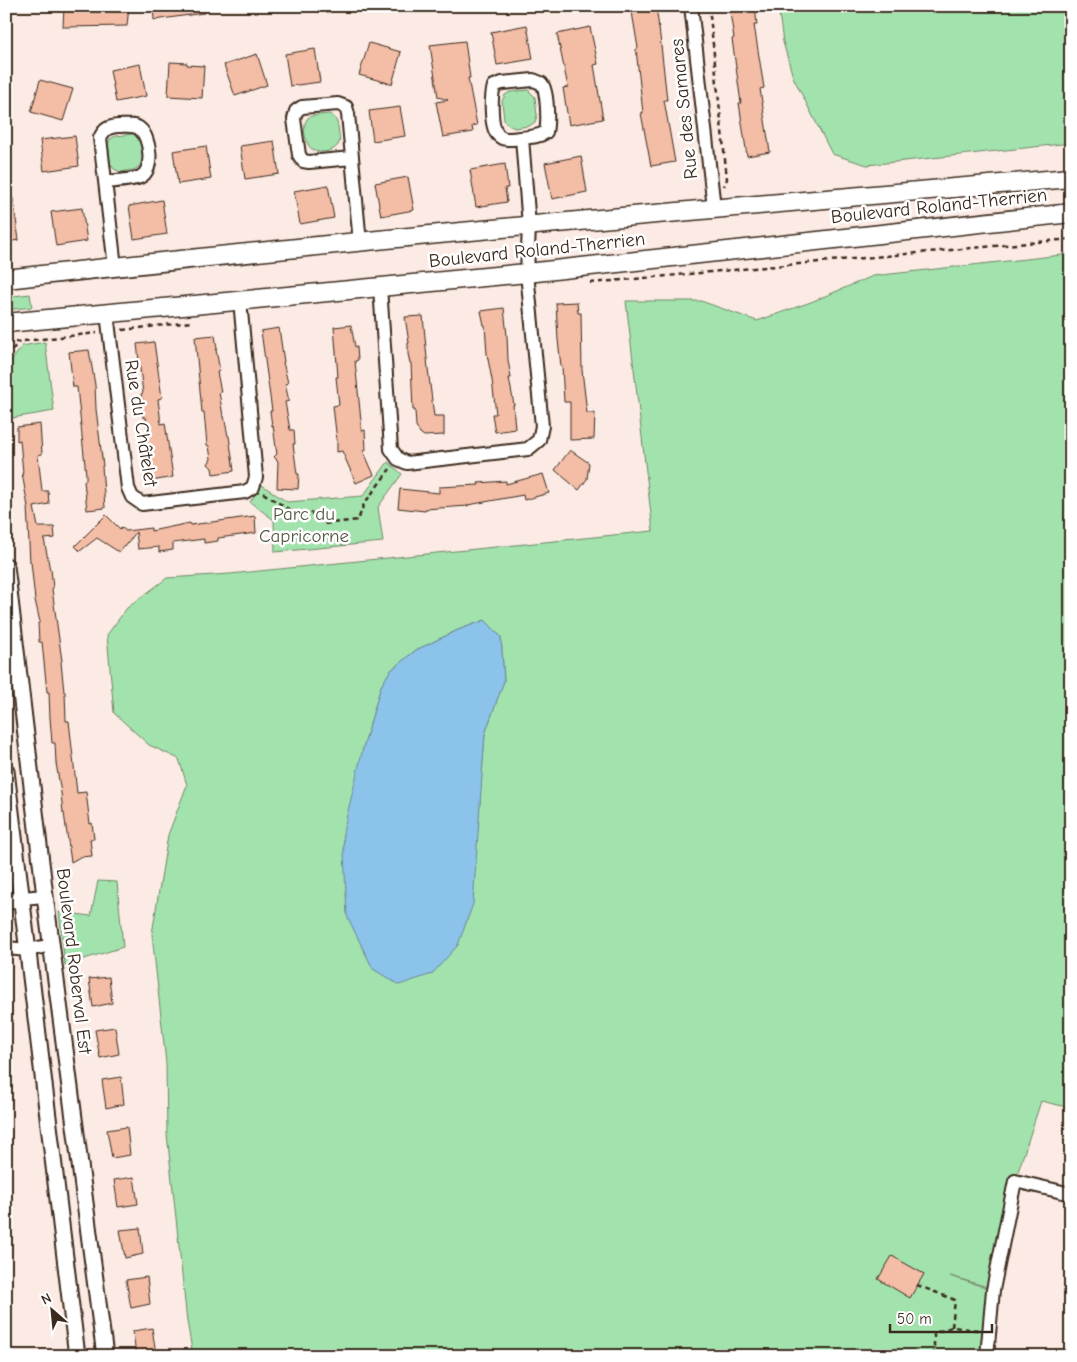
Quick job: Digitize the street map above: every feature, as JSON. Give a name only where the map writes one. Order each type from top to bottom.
[{"type":"main road","name":"Boulevard Roland-Therrien","points":[[6,279],[714,208],[1071,178]]},
{"type":"main road","name":"Boulevard Roland-Therrien","points":[[6,323],[527,273],[1071,213]]},
{"type":"street","name":"Rue des Samares","points":[[691,6],[714,208]]},
{"type":"street","points":[[533,80],[540,83],[544,89],[548,124],[546,132],[541,136],[522,138],[506,139],[499,136],[494,129],[492,95],[494,86],[502,82],[533,80]]},
{"type":"street","points":[[352,158],[303,161],[299,155],[294,119],[296,111],[302,107],[329,104],[338,104],[346,107],[348,114],[360,243]]},
{"type":"street","points":[[106,182],[140,177],[148,172],[150,164],[146,136],[139,128],[129,125],[108,127],[103,131],[100,138],[115,267]]},
{"type":"street","points":[[380,287],[391,449],[398,459],[407,463],[528,449],[539,440],[542,426],[527,273],[530,226],[522,138]]},
{"type":"street","points":[[240,300],[256,477],[253,487]]},
{"type":"street","name":"Rue du Châtelet","points":[[108,314],[128,488],[132,497],[142,504],[245,492],[253,487]]},
{"type":"street","name":"Boulevard Roberval Est","points":[[6,566],[45,896],[105,1356]]},
{"type":"street","points":[[6,771],[78,1356]]},
{"type":"street","points":[[6,904],[22,898],[45,896]]},
{"type":"street","points":[[6,948],[28,950],[52,945]]},
{"type":"street","points":[[988,1356],[992,1290],[1015,1181],[1071,1194]]},
{"type":"path","points":[[709,6],[727,180],[714,208]]},
{"type":"path","points":[[6,357],[19,342]]},
{"type":"path","points":[[6,348],[10,352]]},
{"type":"path","points":[[253,487],[295,513],[310,512],[324,524],[358,520],[364,504],[398,459]]},
{"type":"path","points":[[917,1285],[955,1300],[952,1327]]},
{"type":"path","points":[[934,1356],[934,1333],[952,1327],[989,1331]]},
{"type":"green space","points":[[778,6],[1071,6],[1071,143],[867,165],[832,154],[793,77],[783,42]]},
{"type":"green space","points":[[528,90],[535,97],[537,116],[535,122],[529,126],[515,128],[508,125],[504,120],[502,101],[505,95],[510,92]]},
{"type":"green space","points":[[330,114],[337,123],[340,137],[339,144],[329,151],[313,150],[306,140],[304,130],[306,121],[313,116]]},
{"type":"green space","points":[[133,134],[140,141],[143,160],[141,165],[134,170],[120,172],[114,169],[110,163],[108,144],[110,139],[116,136]]},
{"type":"green space","points":[[1071,254],[1071,1108],[1041,1101],[1015,1181],[991,1288],[950,1276],[993,1290],[987,1356],[193,1356],[187,1321],[167,1134],[166,1063],[152,934],[168,835],[187,785],[179,759],[149,745],[114,713],[107,635],[127,608],[167,578],[230,574],[653,531],[626,301],[701,301],[757,321],[811,302],[873,276]],"holes":[[[485,620],[501,637],[504,680],[485,734],[479,810],[363,748],[381,686],[390,671],[416,650],[458,630]]]},
{"type":"green space","points":[[30,294],[32,307],[6,310],[6,297]]},
{"type":"green space","points":[[45,342],[54,411],[6,419],[6,369],[22,346]]},
{"type":"green space","name":"Parc du Capricorne","points":[[388,462],[402,474],[378,507],[383,542],[275,552],[274,520],[250,502],[262,485],[287,502],[363,496]]},
{"type":"green space","points":[[98,881],[117,882],[123,947],[65,965],[59,912],[91,916]]},
{"type":"water","points":[[485,620],[501,637],[504,681],[485,734],[473,904],[458,945],[432,974],[399,985],[373,969],[347,916],[343,832],[363,748],[381,686],[390,671],[416,650],[458,630]]},
{"type":"building","points":[[64,6],[129,6],[127,26],[63,27]]},
{"type":"building","points":[[153,6],[203,6],[204,13],[154,20]]},
{"type":"building","points":[[631,6],[656,6],[667,100],[664,100],[675,162],[651,166],[641,113],[643,113],[636,49],[638,48]]},
{"type":"building","points":[[729,6],[755,6],[757,25],[754,25],[764,88],[760,89],[770,152],[747,156],[739,103],[741,103]]},
{"type":"building","points":[[527,25],[533,59],[497,65],[491,32]]},
{"type":"building","points":[[590,27],[598,64],[594,65],[603,119],[569,125],[563,88],[568,87],[557,34]]},
{"type":"building","points":[[465,41],[470,78],[468,78],[477,125],[472,126],[473,132],[443,137],[436,102],[448,100],[438,97],[430,45]]},
{"type":"building","points":[[369,43],[401,52],[392,84],[359,75]]},
{"type":"building","points":[[315,49],[320,82],[290,86],[285,54]]},
{"type":"building","points":[[257,54],[267,85],[235,96],[224,65]]},
{"type":"building","points":[[170,62],[204,66],[202,98],[168,96]]},
{"type":"building","points":[[140,64],[146,96],[116,102],[110,70]]},
{"type":"building","points":[[40,80],[73,89],[63,121],[31,112]]},
{"type":"building","points":[[400,107],[405,136],[373,141],[369,111]]},
{"type":"building","points":[[75,136],[79,166],[44,171],[40,140]]},
{"type":"building","points":[[274,141],[279,174],[245,179],[240,146]]},
{"type":"building","points":[[206,146],[211,179],[178,184],[173,151]]},
{"type":"building","points":[[581,156],[587,192],[552,199],[545,163]]},
{"type":"building","points":[[505,164],[508,188],[505,188],[507,202],[476,207],[470,170]]},
{"type":"building","points":[[408,177],[414,210],[381,216],[375,183]]},
{"type":"building","points":[[328,185],[334,218],[300,224],[294,191]]},
{"type":"building","points":[[6,198],[13,198],[19,240],[6,242]]},
{"type":"building","points":[[162,200],[167,234],[134,239],[129,206]]},
{"type":"building","points":[[82,208],[87,241],[56,246],[51,212]]},
{"type":"building","points":[[577,302],[578,313],[581,313],[582,370],[587,413],[595,413],[594,439],[570,440],[570,402],[564,402],[556,303]]},
{"type":"building","points":[[504,308],[515,429],[495,432],[492,414],[496,414],[487,354],[485,325],[481,311]]},
{"type":"building","points":[[423,316],[434,416],[444,416],[444,435],[424,436],[420,433],[416,426],[415,410],[413,410],[411,363],[408,354],[409,343],[405,317]]},
{"type":"building","points":[[351,325],[355,347],[357,347],[358,360],[355,361],[362,431],[365,430],[366,450],[363,450],[374,475],[356,483],[342,451],[337,452],[333,406],[339,405],[334,327]]},
{"type":"building","points":[[279,328],[283,362],[288,383],[285,384],[289,401],[285,402],[290,430],[294,430],[295,444],[293,444],[297,474],[299,474],[298,489],[277,488],[278,461],[274,457],[277,454],[261,331]]},
{"type":"building","points":[[215,335],[220,371],[217,372],[221,392],[219,392],[229,436],[234,471],[213,474],[212,468],[208,464],[211,459],[209,446],[207,445],[204,412],[202,412],[195,337]]},
{"type":"building","points":[[154,342],[162,398],[158,399],[161,424],[165,423],[173,477],[152,481],[147,446],[146,417],[143,418],[141,394],[143,393],[137,344]]},
{"type":"building","points":[[89,350],[95,385],[105,508],[87,510],[84,481],[86,480],[86,475],[77,387],[73,387],[69,352]]},
{"type":"building","points":[[40,424],[42,454],[38,455],[42,491],[48,491],[49,504],[34,507],[38,527],[54,527],[55,538],[44,539],[51,569],[62,661],[66,721],[69,721],[77,793],[86,792],[94,839],[90,839],[92,856],[80,857],[71,862],[56,763],[55,743],[52,743],[49,692],[47,692],[42,642],[39,642],[38,623],[40,622],[30,562],[28,507],[22,473],[20,440],[17,441],[17,427]]},
{"type":"building","points":[[570,450],[589,463],[587,479],[579,490],[555,470]]},
{"type":"building","points":[[543,474],[549,493],[524,500],[523,495],[468,506],[425,509],[425,511],[398,508],[400,489],[439,493],[439,487],[479,485],[478,483],[506,481],[506,484]]},
{"type":"building","points":[[106,515],[120,529],[121,527],[126,531],[151,528],[151,531],[190,523],[191,525],[255,516],[256,533],[218,538],[218,541],[204,543],[204,539],[173,543],[173,550],[159,552],[159,547],[138,549],[136,532],[119,552],[97,538],[80,551],[75,546]]},
{"type":"building","points":[[109,977],[112,1003],[93,1007],[89,979]]},
{"type":"building","points":[[115,1027],[119,1054],[100,1058],[95,1030]]},
{"type":"building","points":[[121,1077],[124,1104],[106,1108],[102,1080]]},
{"type":"building","points":[[127,1127],[130,1155],[112,1158],[107,1130]]},
{"type":"building","points":[[134,1177],[138,1204],[118,1207],[114,1180]]},
{"type":"building","points":[[140,1228],[143,1254],[125,1258],[120,1230]]},
{"type":"building","points":[[892,1256],[924,1274],[910,1298],[878,1279]]},
{"type":"building","points":[[147,1277],[150,1304],[131,1308],[126,1280]]},
{"type":"building","points":[[152,1328],[156,1354],[136,1356],[133,1331]]}]
